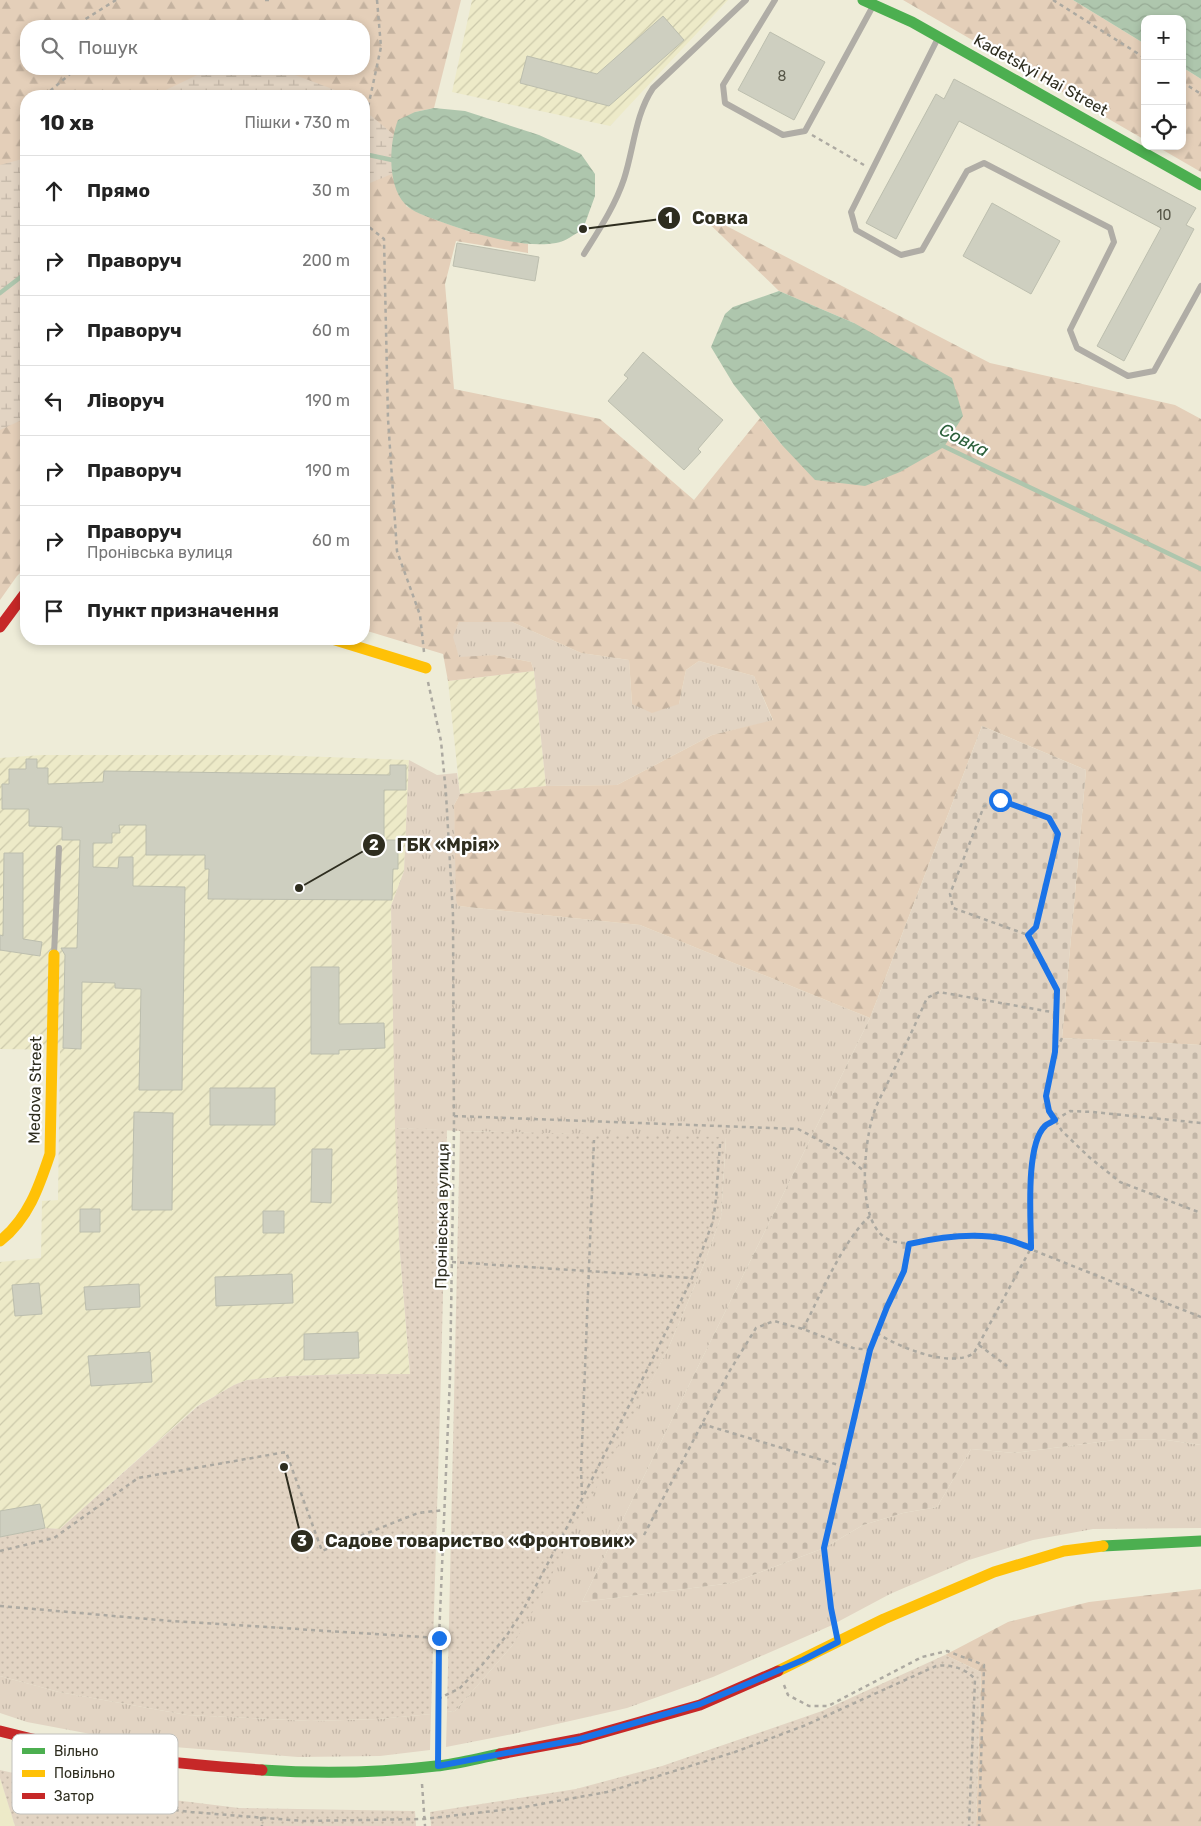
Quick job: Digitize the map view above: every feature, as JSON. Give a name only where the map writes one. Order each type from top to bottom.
[{"type":"street","name":"Kadetskyi Hai Street","points":[[868,2],[912,22],[1201,185]]},
{"type":"street","points":[[0,627],[20,600]]},
{"type":"street","points":[[351,645],[426,668]]},
{"type":"street","name":"Medova Street","points":[[0,1241],[16,1227],[32,1200],[42,1179],[50,1154],[54,955]]},
{"type":"street","points":[[178,1763],[287,1772],[373,1772],[438,1766],[580,1739],[700,1704],[779,1671],[884,1620],[994,1572],[1064,1551],[1115,1544],[1201,1541]]},
{"type":"lane","points":[[584,254],[609,214],[624,180],[644,102],[653,88],[746,0]]},
{"type":"lane","points":[[776,0],[723,85],[725,103],[783,135],[805,131],[868,2]]},
{"type":"lane","points":[[938,37],[851,212],[856,230],[901,255],[922,250],[967,171],[984,163],[1110,228],[1114,242],[1070,330],[1077,348],[1128,376],[1154,371],[1201,286]]},
{"type":"lane","points":[[54,955],[58,848]]},
{"type":"path","points":[[84,20],[116,0]]},
{"type":"path","points":[[265,0],[272,0]]},
{"type":"path","name":"Пронівська вулиця","points":[[370,98],[381,47],[377,0]]},
{"type":"path","points":[[1053,0],[1141,55]]},
{"type":"path","points":[[51,90],[69,75]]},
{"type":"path","points":[[1186,85],[1201,94]]},
{"type":"path","points":[[805,131],[872,169]]},
{"type":"path","name":"Пронівська вулиця","points":[[370,228],[384,239],[388,419],[397,552],[420,615],[426,668],[441,741],[453,915],[454,1116],[450,1377],[439,1638],[438,1766]]},
{"type":"path","points":[[1028,935],[1036,927],[1058,834],[1049,818],[1000,800],[984,806],[950,894],[953,908],[1028,935],[1057,990],[1055,1052],[1046,1096],[1049,1111],[1062,1131],[1089,1157],[1120,1182],[1201,1213]]},
{"type":"path","points":[[1056,1013],[939,992],[927,998],[872,1118],[864,1170],[870,1216],[883,1236],[892,1241],[909,1244],[932,1239],[971,1235],[1005,1239],[1201,1317]]},
{"type":"path","points":[[1055,1052],[1062,1038]]},
{"type":"path","points":[[877,1333],[892,1343],[916,1352],[952,1359],[967,1358],[974,1353],[1031,1248],[1030,1174],[1035,1142],[1044,1127],[1070,1111],[1201,1123]]},
{"type":"path","points":[[454,1116],[798,1129],[836,1149],[864,1170]]},
{"type":"path","points":[[583,1497],[581,1470],[594,1140]]},
{"type":"path","points":[[438,1699],[460,1688],[482,1665],[506,1635],[522,1612],[583,1497],[692,1278],[713,1221],[720,1144]]},
{"type":"path","points":[[803,1329],[847,1245],[863,1222],[870,1216]]},
{"type":"path","points":[[838,1642],[831,1608],[824,1548],[870,1350],[904,1271],[909,1244]]},
{"type":"path","points":[[452,1262],[692,1278]]},
{"type":"path","points":[[644,1535],[729,1372],[756,1328],[774,1321],[803,1329],[853,1348],[870,1350]]},
{"type":"path","points":[[979,1345],[1007,1366]]},
{"type":"path","points":[[702,1424],[843,1466]]},
{"type":"path","points":[[0,1551],[54,1538],[138,1478],[286,1452],[322,1551],[418,1513],[444,1510]]},
{"type":"path","points":[[0,1606],[171,1621],[439,1638]]},
{"type":"path","points":[[779,1671],[788,1695],[809,1706],[828,1706],[922,1657],[947,1651],[984,1665],[978,1826]]},
{"type":"path","points":[[178,1810],[302,1820],[424,1819],[519,1808],[608,1792],[735,1752],[806,1725],[936,1666],[944,1665],[968,1672],[975,1679],[969,1826]]},
{"type":"path","points":[[421,1768],[425,1826]]},
{"type":"path","points":[[261,1817],[262,1826]]},
{"type":"shaded area","points":[[472,0],[728,0],[610,126],[452,92]]},
{"type":"shaded area","points":[[534,671],[546,786],[460,794],[448,681]]},
{"type":"shaded area","points":[[42,755],[271,755],[409,760],[404,871],[391,906],[399,1241],[410,1375],[290,1376],[247,1380],[234,1385],[197,1406],[60,1529],[45,1528],[0,1535],[0,1262],[41,1258],[42,1201],[58,1200],[60,1050],[0,1049],[0,758]]},
{"type":"shaded area","points":[[0,1778],[15,1826],[0,1826]]},
{"type":"green space","points":[[0,0],[461,0],[434,108],[415,112],[406,206],[423,215],[470,232],[528,244],[528,253],[456,241],[445,284],[454,389],[600,419],[694,500],[760,418],[782,445],[854,323],[779,291],[694,209],[990,363],[1175,405],[1201,419],[1201,1045],[1062,1038],[1086,770],[982,726],[870,1018],[640,925],[458,906],[456,900],[454,805],[460,794],[546,786],[617,785],[712,735],[773,720],[754,676],[699,661],[686,670],[679,704],[652,713],[632,704],[629,660],[581,653],[512,622],[459,622],[453,637],[459,657],[495,655],[531,662],[534,671],[448,681],[443,654],[370,632],[370,90],[20,90],[20,573],[0,600]]},
{"type":"green space","points":[[903,0],[1073,0],[1141,42],[1141,138]]},
{"type":"green space","points":[[1186,70],[1201,79],[1201,172],[1163,150],[1186,150]]},
{"type":"green space","points":[[197,75],[295,75],[335,90],[166,90]]},
{"type":"green space","points":[[370,115],[393,134],[392,174],[370,183]]},
{"type":"green space","points":[[20,160],[20,421],[0,430],[0,165]]},
{"type":"green space","points":[[459,622],[512,622],[581,653],[629,660],[632,704],[679,704],[686,670],[699,661],[754,676],[773,721],[712,735],[617,785],[546,786],[534,671],[531,662],[495,655],[459,658],[452,637]]},
{"type":"green space","points":[[982,726],[1086,770],[1062,1038],[1201,1045],[1201,1445],[1160,1439],[1115,1440],[1014,1453],[971,1449],[937,1507],[903,1513],[863,1525],[824,1548],[732,1583],[582,1602],[870,1018]]},
{"type":"green space","points":[[409,760],[437,775],[457,773],[460,794],[454,805],[458,906],[640,925],[870,1018],[582,1602],[732,1583],[824,1548],[863,1525],[903,1513],[937,1507],[971,1449],[1014,1453],[1115,1440],[1160,1439],[1201,1445],[1201,1528],[1093,1529],[1033,1540],[969,1560],[890,1594],[830,1626],[713,1677],[627,1708],[446,1747],[447,1712],[455,1711],[512,1646],[668,1349],[704,1264],[721,1217],[726,1138],[395,1128],[391,906],[404,871]]},
{"type":"green space","points":[[395,1128],[447,1130],[431,1714],[379,1719],[311,1721],[187,1715],[59,1692],[0,1676],[0,1535],[45,1528],[60,1529],[198,1406],[234,1385],[247,1380],[290,1376],[410,1374],[399,1241]]},
{"type":"green space","points":[[460,1131],[726,1137],[721,1217],[704,1264],[668,1349],[532,1613],[512,1646],[455,1711],[447,1712]]},
{"type":"green space","points":[[1201,1589],[1201,1826],[976,1826],[981,1672],[945,1655],[1008,1622],[1089,1602]]},
{"type":"green space","points":[[945,1655],[981,1672],[976,1826],[431,1826],[430,1812],[576,1789],[662,1766],[822,1711]]},
{"type":"green space","points":[[0,1676],[59,1692],[187,1715],[311,1721],[379,1719],[431,1714],[430,1750],[380,1756],[298,1757],[178,1747],[178,1734],[91,1734],[27,1722],[0,1713]]},
{"type":"green space","points":[[0,1770],[12,1773],[12,1814],[178,1814],[178,1801],[239,1808],[415,1811],[416,1826],[15,1826],[0,1778]]},
{"type":"water","points":[[1073,0],[1201,0],[1201,79],[1186,70],[1186,15],[1141,15],[1141,42]]},
{"type":"water","points":[[434,108],[465,111],[539,135],[581,154],[595,174],[595,196],[583,229],[570,238],[559,242],[527,244],[511,242],[463,230],[415,212],[408,207],[399,196],[395,186],[391,164],[395,129],[398,120],[415,112]]},
{"type":"water","points":[[779,291],[854,323],[952,378],[963,416],[944,447],[900,472],[865,486],[815,480],[782,445],[734,385],[711,347],[725,314],[733,307]]},
{"type":"building","points":[[663,16],[684,40],[609,106],[520,83],[527,56],[597,74]]},
{"type":"building","points":[[770,32],[825,62],[794,120],[738,90]]},
{"type":"building","points":[[954,79],[1196,208],[1186,225],[1194,229],[1124,361],[1097,346],[1161,228],[959,121],[896,239],[866,223],[936,94],[944,99]]},
{"type":"building","points":[[992,203],[1060,241],[1031,294],[963,256]]},
{"type":"building","points":[[457,243],[539,257],[535,281],[453,266]]},
{"type":"building","points":[[643,352],[723,420],[698,449],[701,452],[684,470],[608,401],[628,378],[624,375]]},
{"type":"building","points":[[26,759],[37,759],[37,768],[48,768],[48,784],[103,782],[104,771],[390,775],[390,765],[406,765],[406,790],[384,790],[384,840],[398,840],[398,869],[393,869],[392,900],[208,899],[209,869],[205,869],[205,855],[146,855],[146,825],[119,825],[120,833],[112,833],[112,843],[93,843],[93,867],[118,868],[119,857],[133,857],[133,886],[185,887],[182,1090],[139,1090],[141,989],[115,988],[115,983],[82,982],[81,1049],[63,1048],[65,955],[61,948],[77,948],[80,840],[62,840],[62,827],[29,826],[29,809],[2,809],[2,784],[9,784],[9,769],[26,769]]},
{"type":"building","points":[[4,853],[23,853],[23,939],[42,942],[40,956],[0,950],[0,935],[3,936]]},
{"type":"building","points":[[311,967],[339,967],[339,1024],[384,1023],[385,1048],[339,1050],[339,1054],[311,1054]]},
{"type":"building","points":[[210,1088],[275,1088],[275,1125],[210,1125]]},
{"type":"building","points":[[134,1112],[173,1113],[172,1210],[132,1210]]},
{"type":"building","points":[[312,1149],[332,1149],[331,1203],[311,1202]]},
{"type":"building","points":[[80,1209],[100,1209],[100,1232],[80,1232]]},
{"type":"building","points":[[263,1211],[284,1211],[284,1233],[263,1233]]},
{"type":"building","points":[[292,1274],[293,1303],[216,1306],[215,1277]]},
{"type":"building","points":[[39,1283],[42,1314],[15,1316],[12,1285]]},
{"type":"building","points":[[139,1284],[140,1307],[86,1310],[84,1287]]},
{"type":"building","points":[[358,1332],[359,1358],[304,1360],[304,1334]]},
{"type":"building","points":[[150,1352],[152,1382],[91,1386],[88,1356]]},
{"type":"building","points":[[40,1504],[45,1528],[0,1537],[0,1511]]},
{"type":"waterway","name":"Совка","points":[[370,155],[397,161]]},
{"type":"waterway","name":"Совка","points":[[0,293],[20,278]]},
{"type":"waterway","name":"Совка","points":[[941,445],[1201,569]]},
{"type":"traffic: fast","points":[[863,0],[912,22],[1201,185]]},
{"type":"traffic: fast","points":[[1103,1546],[1201,1541]]},
{"type":"traffic: fast","points":[[262,1770],[306,1772],[392,1770],[444,1765],[500,1754]]},
{"type":"traffic: slow","points":[[351,645],[426,668]]},
{"type":"traffic: slow","points":[[0,1241],[25,1213],[37,1190],[50,1154],[54,955]]},
{"type":"traffic: slow","points":[[778,1671],[884,1619],[994,1572],[1064,1551],[1103,1546]]},
{"type":"traffic: jam","points":[[0,627],[20,600]]},
{"type":"traffic: jam","points":[[500,1754],[580,1739],[700,1705],[778,1671]]},
{"type":"traffic: jam","points":[[0,1731],[12,1734]]},
{"type":"traffic: jam","points":[[178,1763],[262,1770]]},
{"type":"place","name":"Совка","points":[[583,229]]},
{"type":"place","name":"ГБК «Мрія»","points":[[299,888]]},
{"type":"place","name":"Садове товариство «Фронтовик»","points":[[284,1467]]},
{"type":"route","points":[[439,1638],[438,1766],[580,1739],[700,1704],[803,1660],[838,1642],[831,1608],[824,1548],[870,1350],[904,1271],[909,1244],[932,1239],[971,1235],[1005,1239],[1031,1248],[1030,1174],[1035,1142],[1044,1127],[1055,1120],[1049,1111],[1046,1096],[1055,1052],[1057,990],[1028,935],[1036,927],[1058,834],[1049,818],[1000,800]]}]
